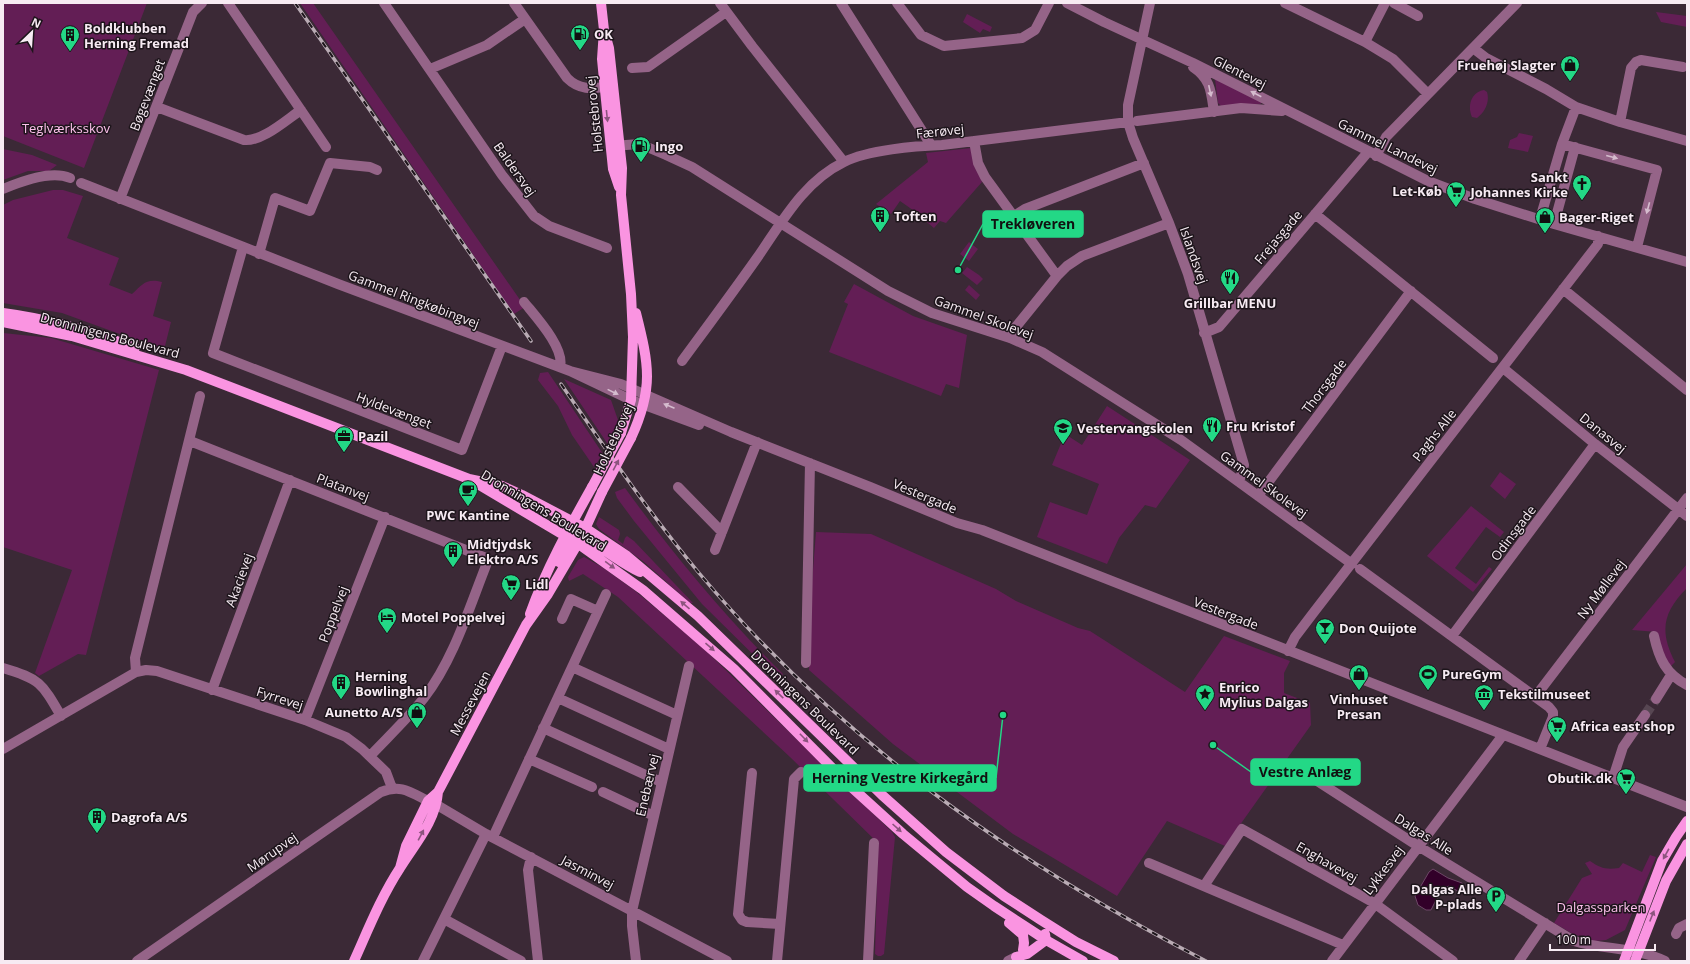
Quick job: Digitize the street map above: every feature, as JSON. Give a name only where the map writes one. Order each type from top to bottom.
[{"type":"main road","name":"Holstebrovej","points":[[601,3],[604,30],[602,59],[609,86],[615,145],[622,168],[621,195],[639,395]]},
{"type":"main road","name":"Holstebrovej","points":[[575,532],[602,492],[631,438],[639,395],[647,364],[645,348],[631,294]]},
{"type":"main road","name":"Dronningens Boulevard","points":[[3,313],[40,318],[74,326],[158,356],[186,370]]},
{"type":"main road","name":"Dronningens Boulevard","points":[[3,322],[72,336],[186,370],[469,479],[502,486],[529,498],[575,532],[618,571],[685,625],[734,669],[848,784],[967,887],[994,906],[1083,961]]},
{"type":"main road","name":"Holstebrovej","points":[[575,532],[592,487],[621,433],[631,400],[639,395]]},
{"type":"main road","name":"Dronningens Boulevard","points":[[469,479],[498,496],[521,503],[575,532],[629,567],[655,578],[698,616],[887,800],[946,852],[1004,896],[1052,928],[1110,959]]},
{"type":"main road","name":"Messevejen","points":[[354,961],[400,868],[406,846],[438,792],[526,626],[548,594],[575,532]]},
{"type":"main road","name":"Messevejen","points":[[526,626],[539,589],[575,532]]},
{"type":"main road","points":[[1624,961],[1662,861],[1687,821]]},
{"type":"main road","points":[[1636,956],[1666,881],[1687,844]]},
{"type":"main road","points":[[946,852],[964,874],[984,890],[1042,928],[1044,937]]},
{"type":"main road","points":[[994,906],[999,916],[1023,935],[1024,938],[1015,956]]},
{"type":"main road","points":[[1015,956],[1044,937],[1056,937],[1090,955],[1110,959]]},
{"type":"street","name":"Bøgevænget","points":[[120,199],[193,12],[202,3]]},
{"type":"street","points":[[228,3],[326,147]]},
{"type":"street","name":"Baldersvej","points":[[384,3],[502,175],[534,216],[549,226],[607,248]]},
{"type":"street","points":[[514,3],[572,84],[581,88],[609,86]]},
{"type":"street","points":[[720,3],[844,162]]},
{"type":"street","points":[[841,3],[931,145]]},
{"type":"street","points":[[897,3],[921,35],[944,46],[1022,38],[1035,30],[1049,3]]},
{"type":"street","name":"Glentevej","points":[[1067,3],[1290,112]]},
{"type":"street","name":"Islandsvej","points":[[1150,3],[1128,105],[1132,122],[1133,138],[1169,223],[1188,274],[1204,333],[1244,465],[1238,482]]},
{"type":"street","points":[[1285,3],[1365,42],[1393,59],[1428,94]]},
{"type":"street","points":[[1365,42],[1384,3]]},
{"type":"street","points":[[1394,3],[1418,16]]},
{"type":"street","name":"Frejasgade","points":[[1204,333],[1219,327],[1315,214],[1372,154],[1386,137],[1517,3]]},
{"type":"street","points":[[632,68],[648,67],[726,12]]},
{"type":"street","points":[[430,69],[487,45],[526,19]]},
{"type":"street","points":[[1473,48],[1486,58],[1546,89],[1576,107],[1620,122],[1687,141]]},
{"type":"street","name":"Glentevej","points":[[1178,56],[1198,70],[1206,79],[1210,87],[1214,112]]},
{"type":"street","points":[[1620,122],[1631,68],[1636,62],[1641,60],[1683,67]]},
{"type":"street","points":[[157,107],[244,140],[251,141],[258,139],[301,110]]},
{"type":"street","points":[[1540,219],[1562,144],[1576,107]]},
{"type":"street","name":"Færøvej","points":[[682,361],[781,222],[806,190],[825,174],[844,162],[860,155],[931,145],[1241,108],[1290,112]]},
{"type":"street","name":"Gammel Landevej","points":[[1290,112],[1424,179],[1475,200],[1687,262]]},
{"type":"street","points":[[974,141],[978,163],[985,177],[1057,276]]},
{"type":"street","name":"Gammel Skolevej","points":[[615,145],[640,144],[684,163],[781,222],[877,285],[932,313],[1010,338],[1042,352],[1098,386],[1181,440],[1549,707],[1553,712],[1552,724],[1540,749]]},
{"type":"street","points":[[1562,144],[1658,170],[1637,247]]},
{"type":"street","points":[[1554,224],[1575,147]]},
{"type":"street","points":[[259,254],[275,198],[310,210],[330,163],[370,167],[377,170]]},
{"type":"street","points":[[1014,216],[1025,209],[1144,163]]},
{"type":"street","points":[[3,189],[17,183],[37,178],[62,175],[70,178]]},
{"type":"street","name":"Gammel Ringkøbingvej","points":[[81,183],[259,254],[502,346],[565,369],[621,384],[639,395]]},
{"type":"street","points":[[1315,214],[1493,358]]},
{"type":"street","points":[[1010,338],[1015,328],[1057,276],[1067,266],[1082,256],[1169,223]]},
{"type":"street","name":"Paghs Alle","points":[[1288,651],[1295,637],[1314,612],[1356,566],[1503,368],[1598,244],[1598,236]]},
{"type":"street","name":"Hyldevænget","points":[[242,247],[213,353],[462,450],[502,346]]},
{"type":"street","points":[[1563,289],[1687,390]]},
{"type":"street","name":"Thorsgade","points":[[1258,496],[1411,291]]},
{"type":"street","points":[[524,302],[559,350],[561,362],[565,369]]},
{"type":"street","name":"Danasvej","points":[[1503,368],[1687,516]]},
{"type":"street","name":"Gammel Ringkøbingvej","points":[[565,369],[631,400]]},
{"type":"street","name":"Vestergade","points":[[639,395],[709,429],[731,432],[757,442],[956,523],[982,530],[1687,807]]},
{"type":"street","points":[[3,749],[136,672],[135,658],[200,396]]},
{"type":"street","name":"Platanvej","points":[[190,441],[486,558],[487,563],[457,638],[438,676],[424,698],[370,756]]},
{"type":"street","points":[[715,550],[757,442]]},
{"type":"street","name":"Odinsgade","points":[[1452,636],[1596,444]]},
{"type":"street","points":[[806,663],[810,463]]},
{"type":"street","name":"Akacievej","points":[[212,690],[290,480]]},
{"type":"street","points":[[678,487],[722,532]]},
{"type":"street","name":"Ny Møllevej","points":[[1535,697],[1687,498]]},
{"type":"street","name":"Poppelvej","points":[[305,720],[384,517]]},
{"type":"street","points":[[423,961],[529,760],[606,594]]},
{"type":"street","points":[[562,619],[571,599],[598,611]]},
{"type":"street","points":[[1654,636],[1657,650],[1664,666],[1671,675],[1687,685]]},
{"type":"street","name":"Enebærvej","points":[[636,961],[632,911],[689,666]]},
{"type":"street","points":[[572,667],[677,715]]},
{"type":"street","points":[[3,668],[24,674],[42,686],[61,716]]},
{"type":"street","name":"Fyrrevej","points":[[136,672],[146,670],[157,671],[305,720],[346,737],[370,756],[386,772],[392,788]]},
{"type":"street","points":[[1656,698],[1671,675]]},
{"type":"street","points":[[558,698],[669,749]]},
{"type":"street","points":[[1613,778],[1623,747],[1645,714]]},
{"type":"street","points":[[543,728],[662,782]]},
{"type":"street","name":"Lykkesvej","points":[[1332,961],[1503,735]]},
{"type":"street","points":[[529,760],[592,787]]},
{"type":"street","name":"Dalgas Alle","points":[[1291,764],[1418,846],[1574,941],[1592,946],[1627,950],[1636,956],[1650,955],[1665,961]]},
{"type":"street","points":[[777,961],[794,779],[801,772]]},
{"type":"street","points":[[752,773],[738,914],[742,920],[747,922],[780,924]]},
{"type":"street","points":[[392,788],[400,788],[432,803]]},
{"type":"street","name":"Mørupvej","points":[[137,961],[381,792],[392,788]]},
{"type":"street","points":[[603,792],[654,816]]},
{"type":"street","name":"Jasminvej","points":[[432,803],[728,961]]},
{"type":"street","name":"Enghavevej","points":[[1204,886],[1242,829],[1374,904],[1453,961]]},
{"type":"street","points":[[868,961],[874,843]]},
{"type":"street","points":[[531,857],[528,870],[538,961]]},
{"type":"street","points":[[1149,863],[1343,945]]},
{"type":"street","points":[[444,919],[521,961]]},
{"type":"street","points":[[1519,961],[1545,924]]},
{"type":"street","points":[[1676,934],[1679,928],[1687,924]]},
{"type":"green space","name":"Teglværksskov","points":[[3,3],[147,3],[84,168],[3,136]]},
{"type":"green space","points":[[300,3],[313,3],[525,307],[514,314]]},
{"type":"green space","points":[[1656,12],[1687,16],[1687,27],[1661,22]]},
{"type":"green space","points":[[967,14],[992,27],[990,32],[983,29],[980,33],[963,22]]},
{"type":"green space","points":[[1215,79],[1264,101],[1260,104],[1222,107],[1218,103]]},
{"type":"green space","points":[[1484,90],[1487,92],[1488,96],[1486,106],[1477,118],[1472,117],[1470,108],[1471,100],[1476,94]]},
{"type":"green space","points":[[1519,133],[1533,136],[1528,152],[1508,148],[1510,140],[1517,137]]},
{"type":"green space","points":[[971,148],[982,182],[946,223],[940,221],[934,228],[900,201],[891,214],[876,204],[928,162],[926,153]]},
{"type":"green space","points":[[3,149],[32,155],[57,165],[49,171],[28,171],[3,180]]},
{"type":"green space","points":[[53,190],[63,190],[83,196],[67,238],[119,258],[109,285],[132,294],[148,281],[162,282],[153,316],[171,322],[164,350],[62,313],[3,303],[3,205],[13,200]]},
{"type":"green space","points":[[969,242],[978,249],[969,261],[960,254]]},
{"type":"green space","points":[[967,267],[983,279],[977,285],[962,273]]},
{"type":"green space","points":[[854,284],[913,316],[967,335],[959,388],[946,384],[941,396],[829,352],[848,304],[844,302]]},
{"type":"green space","points":[[969,285],[980,295],[976,300],[965,290]]},
{"type":"green space","points":[[3,333],[51,338],[159,370],[86,655],[78,654],[39,676],[35,673],[72,570],[3,547]]},
{"type":"green space","points":[[548,372],[603,454],[594,467],[572,435],[558,406],[538,380],[540,373]]},
{"type":"green space","points":[[564,379],[611,400],[618,420],[609,446]]},
{"type":"green space","points":[[1107,406],[1190,460],[1156,508],[1145,505],[1119,538],[1107,564],[1037,537],[1050,502],[1087,515],[1099,484],[1052,465],[1065,434],[1082,445]]},
{"type":"green space","points":[[1500,472],[1516,484],[1505,499],[1490,486]]},
{"type":"green space","points":[[625,488],[662,537],[720,608],[783,674],[779,680],[702,604],[634,521],[617,498],[615,492]]},
{"type":"green space","points":[[1471,506],[1504,532],[1500,537],[1486,527],[1455,568],[1476,584],[1489,567],[1492,569],[1473,592],[1427,556]]},
{"type":"green space","points":[[599,517],[619,530],[620,534],[618,540],[623,544],[627,536],[634,541],[693,603],[690,603],[644,562],[599,529],[596,524]]},
{"type":"green space","points":[[816,532],[871,534],[996,589],[1016,601],[1078,628],[1090,631],[1185,692],[1224,636],[1290,661],[1284,673],[1284,693],[1310,703],[1311,725],[1225,846],[1167,821],[1117,896],[1013,834],[893,744],[809,670],[812,582]]},
{"type":"green space","points":[[584,557],[602,567],[634,590],[702,647],[892,832],[895,837],[884,954],[878,956],[875,954],[878,843],[790,757],[618,597],[583,574],[569,581],[568,577],[578,560]]},
{"type":"green space","points":[[1687,564],[1687,588],[1673,605],[1666,622],[1665,631],[1667,641],[1675,662],[1670,667],[1661,654],[1657,632],[1632,630]]},
{"type":"green space","name":"Dalgassparken","points":[[1650,855],[1656,857],[1625,930],[1606,940],[1595,941],[1573,934],[1554,923],[1582,878],[1592,874],[1585,863],[1590,861],[1600,867],[1610,869],[1619,868],[1623,863],[1642,872]]},
{"type":"shaded area","points":[[1433,869],[1448,878],[1462,883],[1464,888],[1460,892],[1448,886],[1436,900],[1431,910],[1426,910],[1418,905],[1415,896],[1429,872]]},
{"type":"tunnel","points":[[1645,715],[1656,699]]},
{"type":"railway","points":[[295,3],[531,341]]},
{"type":"railway","points":[[561,384],[645,504],[699,573],[753,634],[810,690],[870,743],[933,792],[998,839],[1065,882],[1135,923],[1206,961]]},
{"type":"place","name":"OK","points":[[580,51]]},
{"type":"place","name":"Boldklubben Herning Fremad","points":[[70,52]]},
{"type":"place","name":"Fruehøj Slagter","points":[[1570,82]]},
{"type":"place","name":"Ingo","points":[[641,163]]},
{"type":"place","name":"Sankt Johannes Kirke","points":[[1582,201]]},
{"type":"place","name":"Let-Køb","points":[[1456,208]]},
{"type":"place","name":"Toften","points":[[880,233]]},
{"type":"place","name":"Bager-Riget","points":[[1545,234]]},
{"type":"place","name":"Trekløveren","points":[[958,270]]},
{"type":"place","name":"Grillbar MENU","points":[[1230,295]]},
{"type":"place","name":"Fru Kristof","points":[[1212,443]]},
{"type":"place","name":"Vestervangskolen","points":[[1063,445]]},
{"type":"place","name":"Pazil","points":[[344,453]]},
{"type":"place","name":"PWC Kantine","points":[[468,507]]},
{"type":"place","name":"Midtjydsk Elektro A/S","points":[[453,568]]},
{"type":"place","name":"Lidl","points":[[511,601]]},
{"type":"place","name":"Motel Poppelvej","points":[[387,634]]},
{"type":"place","name":"Don Quijote","points":[[1325,645]]},
{"type":"place","name":"Vinhuset Presan","points":[[1359,691]]},
{"type":"place","name":"PureGym","points":[[1428,691]]},
{"type":"place","name":"Herning Bowlinghal","points":[[341,700]]},
{"type":"place","name":"Enrico Mylius Dalgas","points":[[1205,711]]},
{"type":"place","name":"Tekstilmuseet","points":[[1484,711]]},
{"type":"place","name":"Herning Vestre Kirkegård","points":[[1003,715]]},
{"type":"place","name":"Aunetto A/S","points":[[417,729]]},
{"type":"place","name":"Africa east shop","points":[[1557,743]]},
{"type":"place","name":"Vestre Anlæg","points":[[1213,745]]},
{"type":"place","name":"Obutik.dk","points":[[1626,795]]},
{"type":"place","name":"Dagrofa A/S","points":[[97,834]]},
{"type":"place","name":"Dalgas Alle P-plads","points":[[1496,913]]}]
